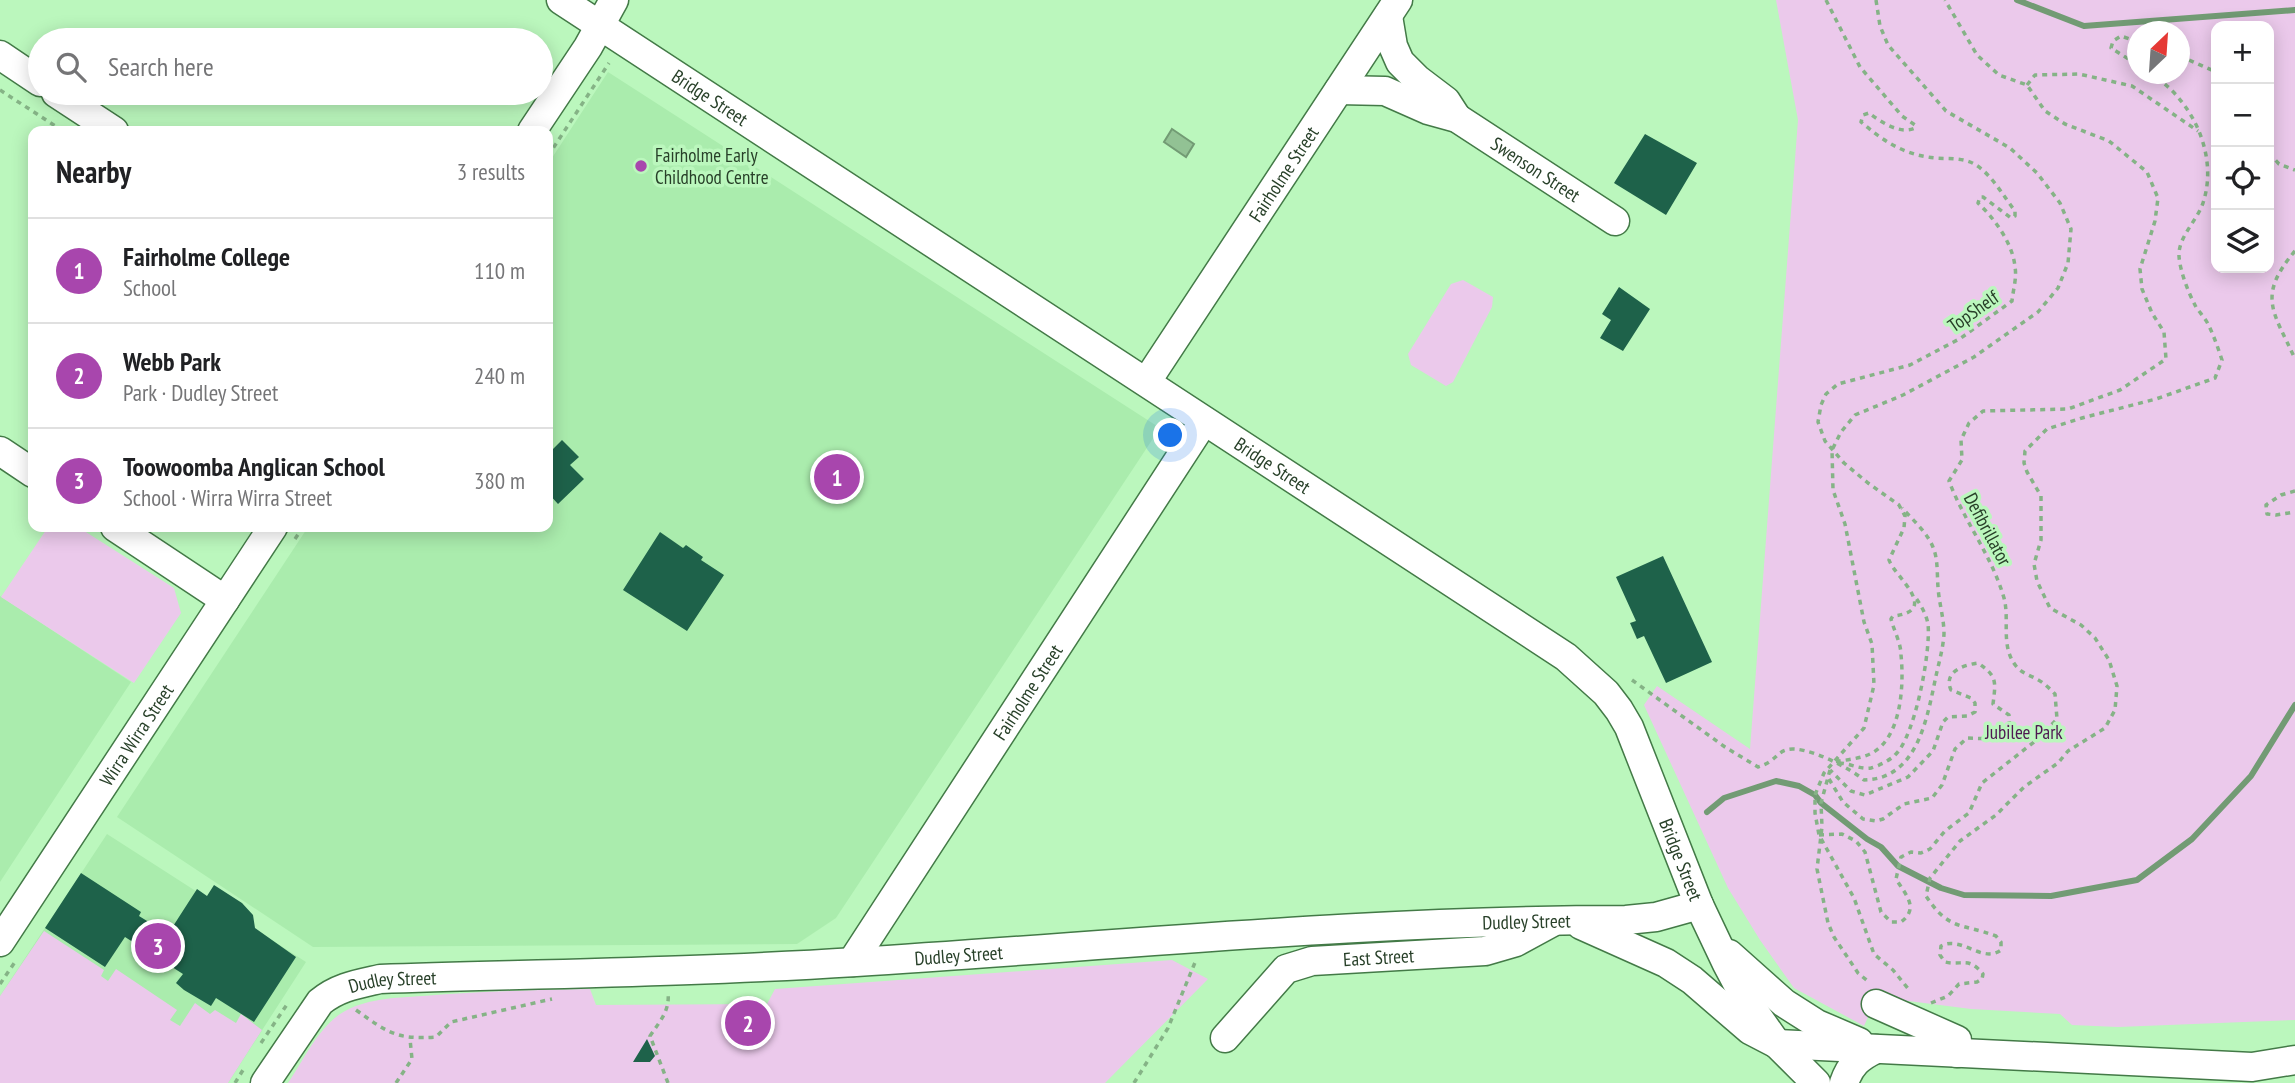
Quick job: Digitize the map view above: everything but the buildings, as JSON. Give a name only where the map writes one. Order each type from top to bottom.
[{"type":"street","name":"Bridge Street","points":[[561,0],[1566,657],[1591,678],[1606,693],[1629,727],[1699,905],[1746,1000],[1777,1044],[1816,1083]]},
{"type":"street","points":[[553,98],[614,0]]},
{"type":"street","name":"Fairholme Street","points":[[1147,382],[1393,8]]},
{"type":"street","name":"Swenson Street","points":[[1393,8],[1393,46],[1400,62],[1446,101],[1457,118]]},
{"type":"street","points":[[0,55],[28,74]]},
{"type":"street","name":"Swenson Street","points":[[1339,90],[1385,91],[1428,110],[1457,118],[1615,221]]},
{"type":"street","points":[[74,105],[106,126]]},
{"type":"street","points":[[535,126],[549,105]]},
{"type":"street","name":"Fairholme Street","points":[[852,962],[1203,421]]},
{"type":"street","points":[[0,451],[28,470]]},
{"type":"street","points":[[123,532],[225,600]]},
{"type":"street","name":"Wirra Wirra Street","points":[[0,942],[269,532]]},
{"type":"street","name":"Dudley Street","points":[[265,1083],[308,1018],[331,994],[344,987],[380,979],[654,972],[1423,925],[1626,920],[1656,917],[1699,905]]},
{"type":"street","points":[[1563,920],[1643,951],[1665,963],[1692,980],[1750,1030],[1777,1044],[2252,1067],[2295,1060]]},
{"type":"street","name":"East Street","points":[[1225,1038],[1286,969],[1312,961],[1485,951],[1516,942],[1563,920]]},
{"type":"street","points":[[1717,943],[1784,1003],[1817,1024],[1876,1049]]},
{"type":"street","points":[[1876,996],[1957,1040],[1957,1053]]},
{"type":"street","points":[[1844,1083],[1850,1067],[1862,1055],[1876,1049]]},
{"type":"path","name":"TopShelf","points":[[1826,0],[1860,67],[1915,128],[1907,131],[1891,127],[1869,113],[1863,115],[1861,122],[1900,150],[1928,157],[1958,159],[1976,165],[1996,185],[2015,211],[2015,216],[2011,218],[1983,197],[1978,200],[1999,228],[2016,268],[2012,301],[1961,338],[1910,365],[1838,384],[1826,394],[1818,422],[1825,441],[1832,450]]},
{"type":"path","points":[[1876,0],[1880,26],[1888,46],[1946,111],[2010,148],[2038,173],[2060,203],[2071,229],[2068,263],[2058,288],[2038,312],[1974,357],[1903,395],[1855,415],[1841,432],[1832,450],[1833,490],[1845,524],[1864,622],[1872,644],[1874,685],[1864,728],[1824,773],[1815,795],[1819,835],[1817,869],[1828,923],[1834,937],[1876,996]]},
{"type":"path","points":[[1945,0],[1977,55],[1999,75],[2027,85],[2035,75],[2079,74],[2133,86],[2198,131]]},
{"type":"path","points":[[2127,38],[2121,36],[2113,41],[2110,48],[2127,59]]},
{"type":"path","points":[[2190,61],[2211,70]]},
{"type":"path","points":[[553,148],[609,63]]},
{"type":"path","name":"Defibrillator","points":[[1937,1008],[1931,1003],[1948,996],[1959,984],[1977,982],[1982,979],[1983,974],[1970,963],[1945,962],[1940,955],[1941,946],[1957,944],[1987,955],[1995,955],[2001,950],[2001,946],[1996,936],[1955,925],[1944,919],[1926,896],[1930,878],[1960,841],[1996,815],[2024,787],[2058,763],[2068,751],[2105,729],[2115,710],[2117,686],[2109,660],[2095,638],[2081,625],[2050,608],[2038,581],[2034,564],[2041,540],[2041,496],[2027,472],[2024,463],[2025,451],[2047,429],[2156,399],[2215,378],[2221,360],[2208,323],[2195,306],[2178,255],[2182,239],[2203,203],[2206,155],[2186,104],[2168,84]]},
{"type":"path","name":"Defibrillator","points":[[1819,835],[1842,834],[1856,841],[1865,852],[1881,912],[1891,922],[1901,922],[1907,917],[1911,906],[1896,879],[1901,857],[1910,852],[1921,853],[1930,849],[1945,831],[1969,813],[1982,783],[2039,738],[2057,719],[2055,694],[2042,681],[2025,674],[2015,665],[2010,655],[2005,634],[2007,607],[1999,580],[1959,507],[1949,481],[1962,460],[1961,440],[1969,423],[1983,411],[2068,409],[2120,390],[2166,359],[2164,332],[2142,289],[2140,269],[2155,221],[2158,198],[2147,172],[2109,141],[2065,124],[2045,111],[2027,85]]},
{"type":"path","points":[[0,90],[55,126]]},
{"type":"path","points":[[2274,158],[2279,164],[2295,170]]},
{"type":"path","points":[[2295,251],[2279,272],[2271,301],[2274,319],[2295,359]]},
{"type":"path","points":[[1632,680],[1725,747],[1758,767],[1771,763],[1783,750],[1794,749],[1852,770],[1864,780],[1877,780],[1903,764],[1925,726],[1942,652],[1944,632],[1935,551],[1928,538],[1899,505],[1868,483],[1832,450]]},
{"type":"path","points":[[2295,491],[2281,495],[2266,505],[2267,514],[2276,516],[2295,512]]},
{"type":"path","points":[[1833,762],[1849,763],[1868,769],[1895,755],[1902,746],[1915,712],[1922,683],[1928,633],[1923,608],[1906,582],[1892,569],[1889,560],[1904,528],[1905,516],[1899,505]]},
{"type":"path","points":[[1833,762],[1870,754],[1879,748],[1892,729],[1902,689],[1902,656],[1891,619],[1893,615],[1903,615],[1910,611],[1914,602],[1912,593]]},
{"type":"path","points":[[1829,779],[1843,802],[1863,819],[1883,819],[1904,804],[1932,798],[1942,785],[1955,749],[1967,738],[1995,739],[2010,733],[2009,715],[1993,704],[1996,681],[1989,671],[1978,663],[1955,669],[1949,679],[1951,691],[1971,698],[1975,703],[1975,712],[1967,716],[1948,717],[1943,722],[1933,751],[1908,777],[1865,795],[1851,792],[1830,770]]},
{"type":"path","points":[[1833,762],[1821,803],[1822,827],[1819,835],[1854,898],[1874,954],[1892,970],[1908,990],[1919,997]]},
{"type":"path","points":[[1134,1083],[1168,1028],[1202,939]]},
{"type":"path","points":[[668,993],[667,1011],[650,1036],[668,1083]]},
{"type":"path","points":[[331,994],[385,1030],[410,1039],[436,1037],[451,1022],[558,998]]},
{"type":"path","points":[[396,1083],[412,1059],[410,1039]]},
{"type":"shaded area","points":[[608,72],[1160,428],[836,918],[797,944],[313,947],[117,817],[305,532],[553,532],[553,156]]},
{"type":"shaded area","points":[[1172,129],[1194,144],[1186,157],[1164,142]]},
{"type":"shaded area","points":[[0,596],[131,682],[0,882]]},
{"type":"shaded area","points":[[107,834],[306,962],[228,1083],[0,1083],[0,996]]},
{"type":"green space","name":"Jubilee Park","points":[[1776,0],[2295,0],[2295,1020],[2118,1027],[2072,1025],[2060,1014],[1971,1009],[1877,997],[1864,1026],[1794,988],[1760,940],[1728,888],[1644,705],[1657,686],[1750,749],[1798,120]]},
{"type":"green space","points":[[1463,280],[1493,297],[1492,307],[1453,382],[1446,386],[1411,365],[1408,354],[1451,284]]},
{"type":"green space","points":[[45,532],[86,532],[174,588],[181,613],[134,683],[1,597]]},
{"type":"green space","points":[[44,931],[104,970],[101,976],[108,981],[116,969],[177,1010],[170,1020],[180,1026],[195,1003],[210,1014],[215,1010],[236,1023],[241,1014],[262,1030],[228,1083],[0,1083],[0,996]]},
{"type":"green space","points":[[1172,960],[1208,979],[1105,1083],[288,1083],[317,1037],[332,1021],[350,1009],[380,1000],[486,992],[590,989],[596,1005],[767,1004],[775,989]]},
{"type":"waterway","points":[[2017,0],[2084,26],[2295,10]]},
{"type":"waterway","points":[[1707,812],[1724,798],[1776,781],[1799,786],[1815,795],[1821,803],[1881,847],[1898,866],[1941,888],[1964,895],[2051,896],[2137,880],[2192,839],[2251,776],[2295,705]]},
{"type":"place","name":"Fairholme Early Childhood Centre","points":[[641,166]]},
{"type":"place","name":"Fairholme College","points":[[837,477]]},
{"type":"place","name":"Toowoomba Anglican School","points":[[158,946]]},
{"type":"place","name":"Webb Park","points":[[748,1023]]}]
